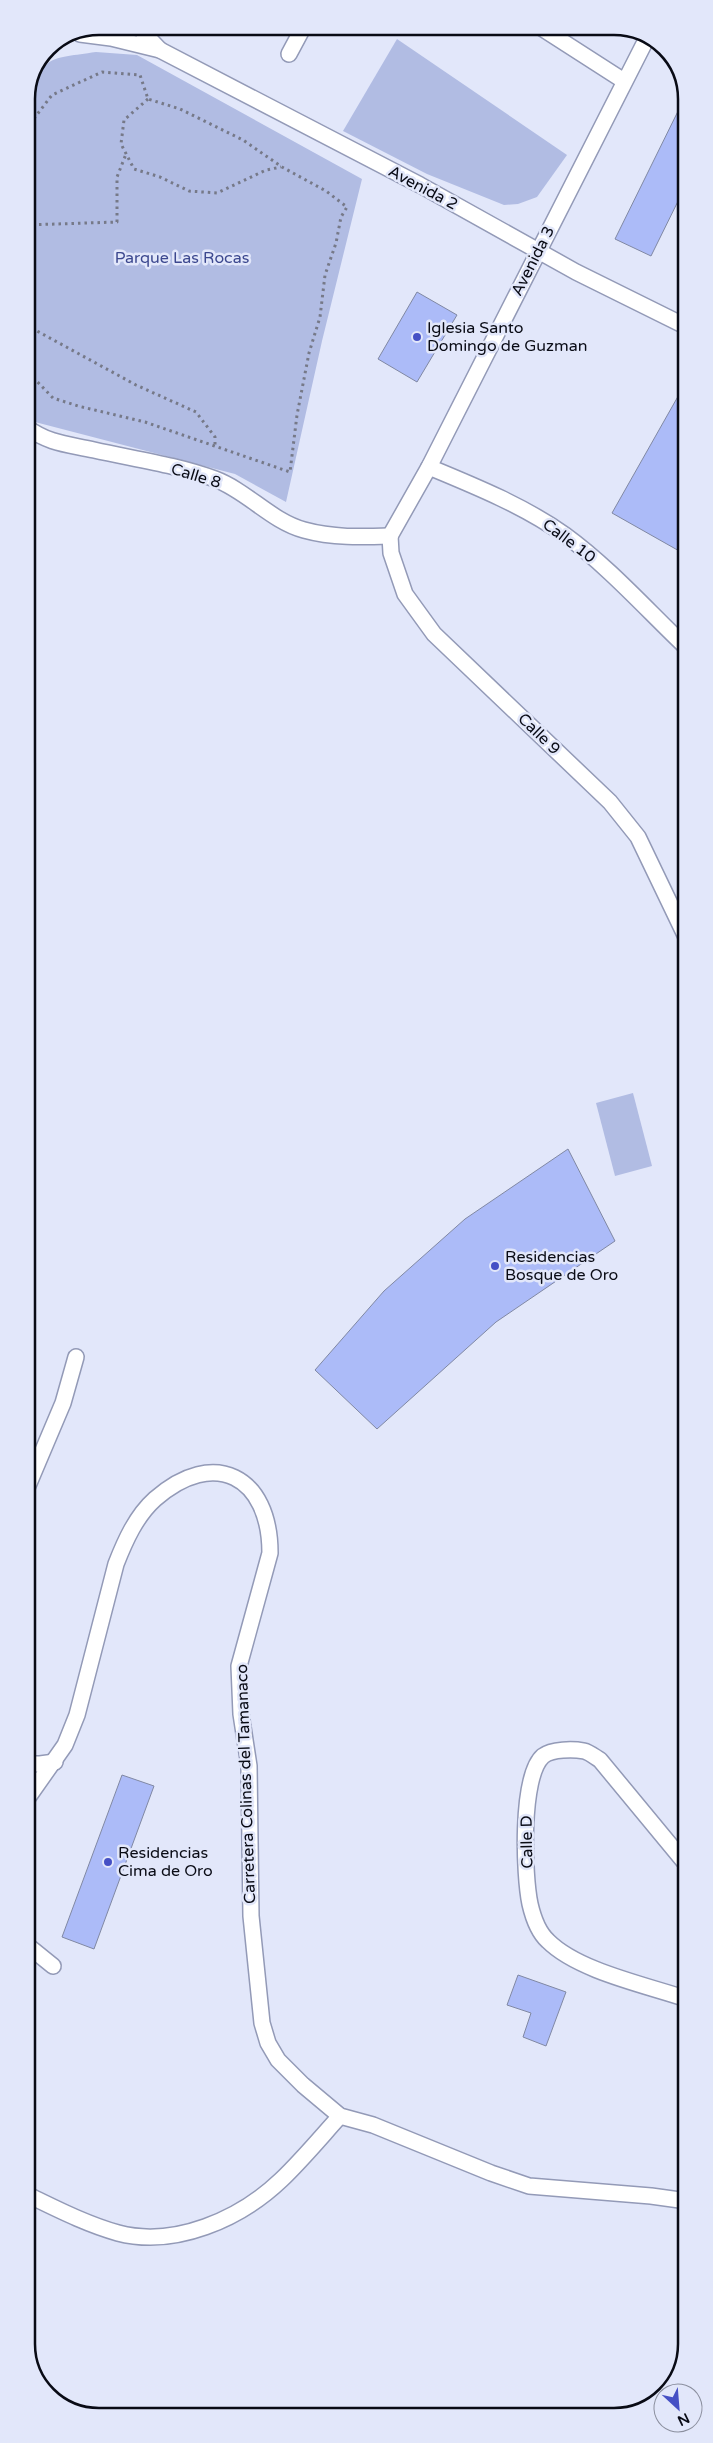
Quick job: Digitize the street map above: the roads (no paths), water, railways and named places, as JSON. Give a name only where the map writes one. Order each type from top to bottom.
[{"type":"street","name":"Avenida 2","points":[[146,35],[160,50]]},
{"type":"street","points":[[289,54],[299,35]]},
{"type":"street","points":[[552,35],[624,81]]},
{"type":"street","name":"Avenida 2","points":[[92,36],[111,38],[160,50],[420,185],[538,251],[678,322]]},
{"type":"street","name":"Avenida 3","points":[[390,536],[429,467],[644,43]]},
{"type":"street","name":"Calle 8","points":[[35,433],[45,440],[68,446],[217,480],[238,491],[258,507],[302,529],[341,537],[390,536]]},
{"type":"street","name":"Calle 10","points":[[429,467],[534,515],[564,535],[590,554],[678,640]]},
{"type":"street","name":"Calle 9","points":[[390,536],[391,553],[405,594],[420,617],[450,651],[610,802],[649,856],[678,923]]},
{"type":"street","points":[[35,1469],[63,1403],[76,1358]]},
{"type":"street","name":"Carretera Colinas del Tamanaco","points":[[35,1788],[55,1762],[77,1715],[116,1564],[125,1543],[144,1511],[168,1489],[197,1475],[228,1474],[242,1481],[261,1503],[270,1535],[270,1553],[239,1666],[241,1714],[249,1766],[251,1916],[262,2023],[268,2043],[278,2060],[303,2085],[340,2116],[373,2126],[455,2160],[529,2186],[678,2200]]},
{"type":"street","name":"Calle D","points":[[678,1854],[600,1760],[585,1751],[566,1750],[544,1756],[534,1769],[524,1821],[530,1903],[536,1923],[547,1940],[578,1963],[678,1996]]},
{"type":"street","points":[[35,1764],[55,1762]]},
{"type":"street","points":[[35,1951],[53,1966]]},
{"type":"street","points":[[35,2197],[88,2223],[120,2233],[156,2238],[175,2236],[217,2221],[260,2197],[281,2180],[340,2116]]},
{"type":"place","name":"Iglesia Santo Domingo de Guzman","points":[[417,337]]},
{"type":"place","name":"Residencias Bosque de Oro","points":[[495,1266]]},
{"type":"place","name":"Residencias Cima de Oro","points":[[108,1862]]},
{"type":"park label","name":"Parque Las Rocas","points":[[182,258]]}]
